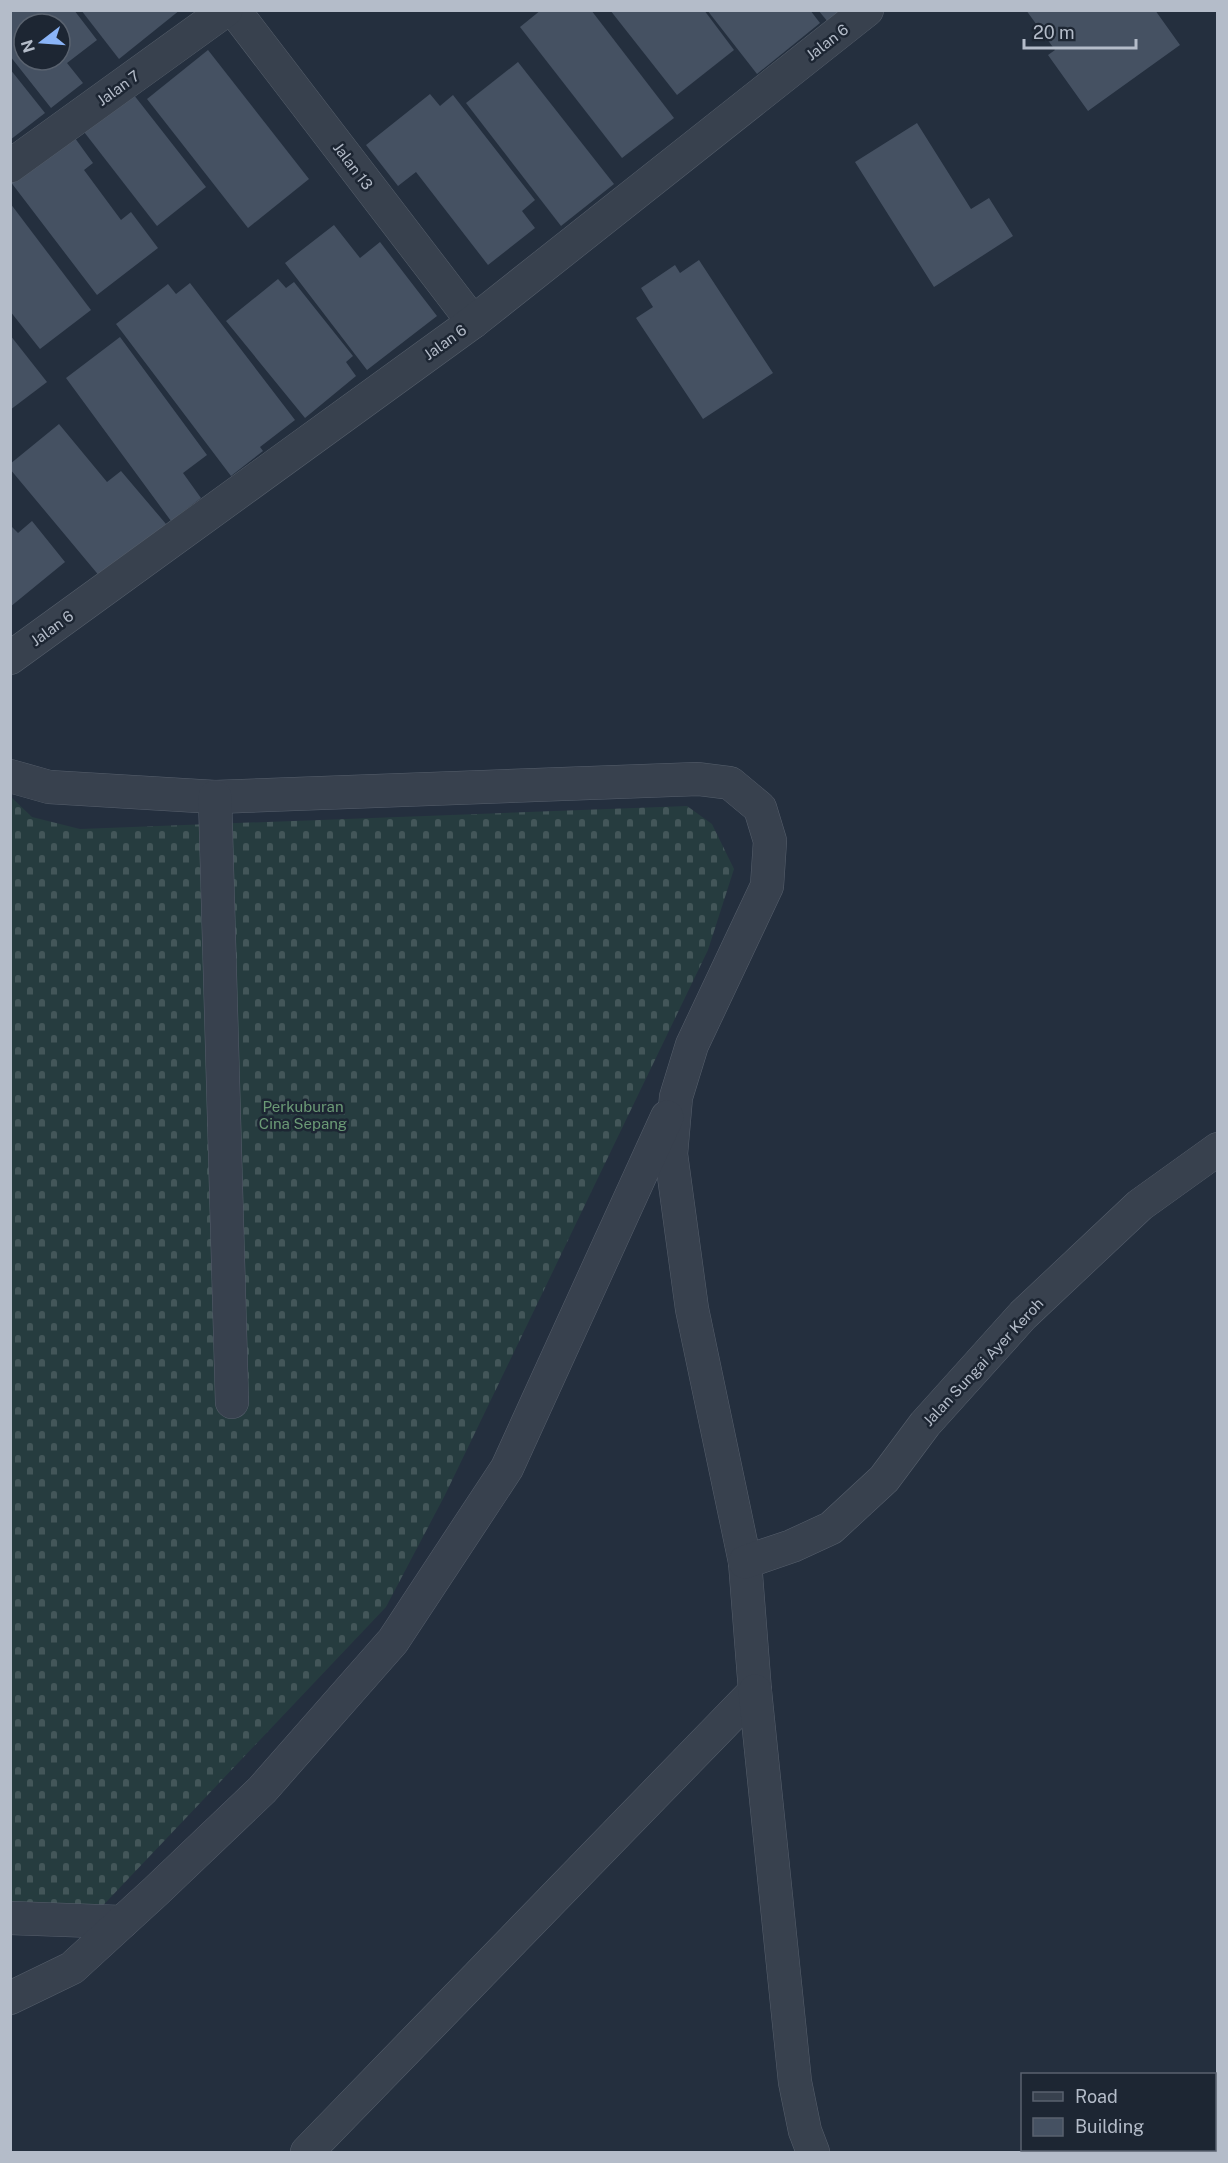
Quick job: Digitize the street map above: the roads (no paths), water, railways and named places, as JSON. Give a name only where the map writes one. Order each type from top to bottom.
[{"type":"street","name":"Jalan 7","points":[[10,166],[226,10]]},
{"type":"street","name":"Jalan 13","points":[[234,10],[473,322]]},
{"type":"street","name":"Jalan 6","points":[[10,658],[473,322],[867,10]]},
{"type":"street","points":[[10,776],[49,786],[215,797],[687,779],[730,783],[760,808],[770,841],[767,886],[692,1045],[676,1097],[507,1468],[393,1641],[262,1790],[72,1968],[10,1998]]},
{"type":"street","points":[[215,797],[232,1402]]},
{"type":"street","points":[[676,1097],[670,1154],[690,1298],[745,1562],[755,1691],[795,2082],[805,2131],[813,2152]]},
{"type":"street","name":"Jalan Sungai Ayer Keroh","points":[[745,1562],[792,1546],[831,1528],[884,1479],[925,1424],[1023,1315],[1140,1205],[1218,1149]]},
{"type":"street","points":[[307,2152],[755,1691]]},
{"type":"street","points":[[10,1918],[122,1922]]},
{"type":"park label","name":"Perkuburan Cina Sepang","points":[[303,1114]]}]
